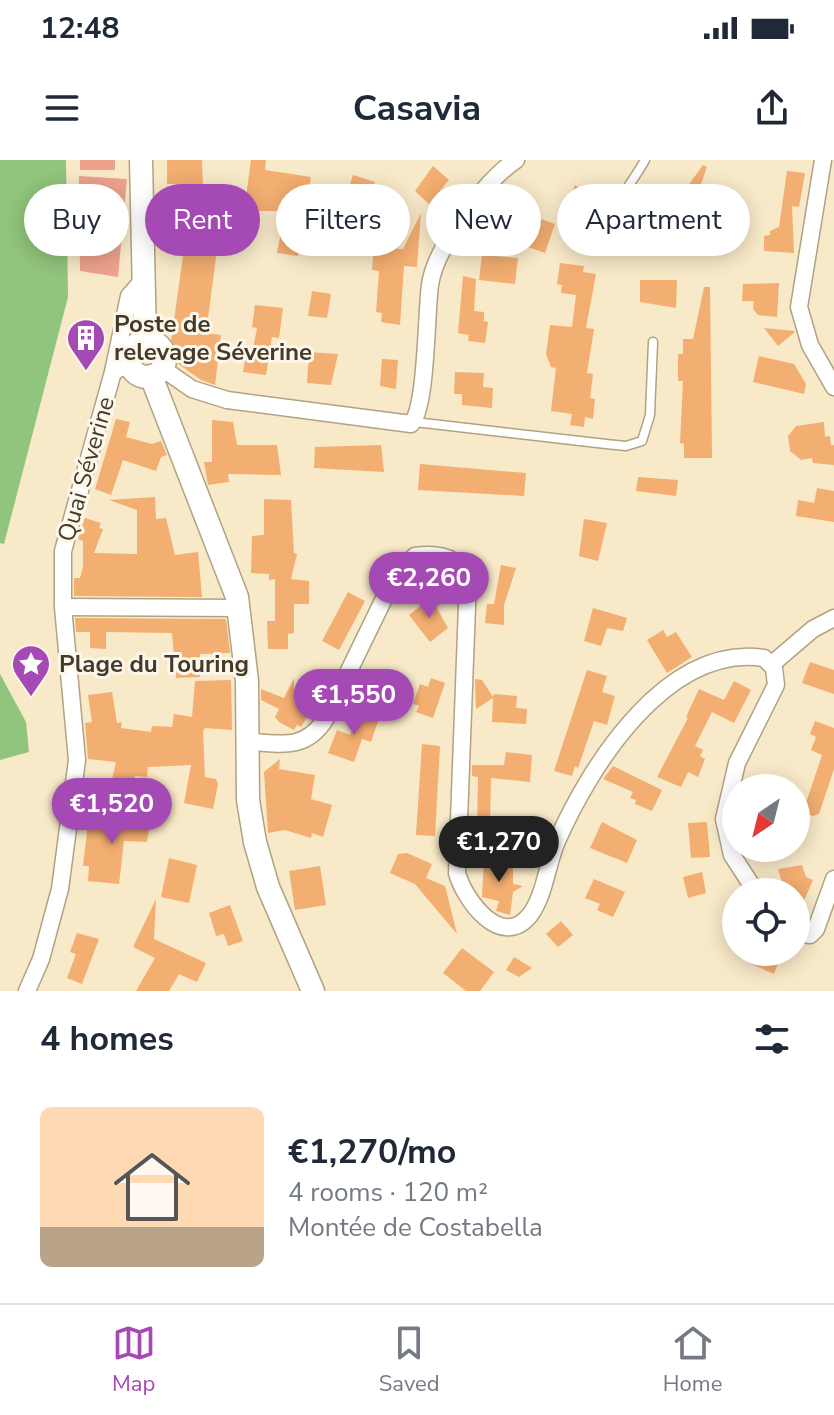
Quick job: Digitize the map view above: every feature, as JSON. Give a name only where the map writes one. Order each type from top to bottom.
[{"type":"main road","points":[[141,160],[145,341]]},
{"type":"main road","points":[[160,375],[140,375],[121,367],[135,347],[145,341],[156,344],[165,357],[160,375],[240,608],[247,681],[245,741],[248,800],[255,842],[268,887],[313,991]]},
{"type":"street","points":[[160,375],[227,400],[406,425],[415,422],[420,402],[432,273],[485,188],[516,160]]},
{"type":"street","points":[[823,160],[799,307],[810,345],[834,387]]},
{"type":"street","name":"Quai Séverine","points":[[27,991],[41,959],[60,889],[77,760],[63,607],[63,551],[121,367],[129,296],[144,279]]},
{"type":"street","points":[[245,741],[292,745],[314,735],[326,718],[402,567],[415,556],[434,555],[461,566],[469,592],[457,873],[463,892],[479,913],[489,921],[509,926],[519,924],[532,913],[554,848],[590,775],[653,701],[683,675],[716,660],[756,657],[772,664],[777,677],[774,691],[737,763],[724,819],[732,855],[747,878]]},
{"type":"street","points":[[63,607],[240,608]]},
{"type":"street","points":[[772,664],[813,629],[834,618]]},
{"type":"street","points":[[72,802],[138,813]]},
{"type":"street","points":[[810,935],[816,929],[834,879]]},
{"type":"lane","points":[[632,184],[645,160]]},
{"type":"lane","points":[[415,422],[606,444],[636,444],[642,441],[648,428],[653,342]]},
{"type":"shaded area","points":[[0,160],[66,160],[66,184],[24,184],[24,256],[67,256],[68,297],[4,544],[0,543]]},
{"type":"shaded area","points":[[80,160],[115,160],[115,170],[80,170]]},
{"type":"shaded area","points":[[79,176],[127,179],[127,184],[79,184]]},
{"type":"shaded area","points":[[80,256],[120,256],[118,277],[80,271]]},
{"type":"shaded area","points":[[0,674],[26,722],[29,752],[0,760]]},
{"type":"building","points":[[167,160],[202,160],[203,184],[167,184]]},
{"type":"building","points":[[251,160],[266,160],[265,170],[311,177],[310,184],[276,184],[276,211],[260,211],[260,184],[248,184]]},
{"type":"building","points":[[703,165],[707,167],[701,184],[689,184]]},
{"type":"building","points":[[433,166],[449,180],[446,184],[426,184],[426,201],[415,191]]},
{"type":"building","points":[[787,171],[805,173],[799,207],[792,206],[794,253],[764,251],[764,236],[779,227]]},
{"type":"building","points":[[353,175],[375,182],[374,184],[350,184]]},
{"type":"building","points":[[421,213],[417,267],[404,266],[400,325],[381,322],[382,313],[376,312],[379,271],[372,270],[373,256],[410,256],[410,235]]},
{"type":"building","points":[[541,219],[555,224],[545,253],[541,252]]},
{"type":"building","points":[[183,256],[216,256],[206,333],[221,335],[215,385],[201,380],[177,363],[178,350],[170,349]]},
{"type":"building","points":[[482,256],[518,258],[515,284],[479,280]]},
{"type":"building","points":[[560,263],[584,266],[583,272],[596,274],[586,328],[594,329],[587,373],[593,374],[590,398],[595,399],[593,419],[585,417],[584,427],[570,425],[572,414],[551,411],[556,368],[551,367],[546,354],[550,325],[572,327],[576,295],[561,293],[562,285],[557,284]]},
{"type":"building","points":[[463,276],[476,279],[474,311],[484,312],[484,321],[488,322],[485,343],[468,341],[469,335],[458,333]]},
{"type":"building","points":[[640,280],[677,280],[676,308],[640,302]]},
{"type":"building","points":[[779,283],[777,317],[758,315],[753,309],[754,301],[742,301],[743,284]]},
{"type":"building","points":[[704,287],[710,287],[712,458],[684,458],[684,444],[680,443],[683,381],[678,381],[678,354],[683,354],[683,339],[693,339]]},
{"type":"building","points":[[312,291],[331,294],[327,318],[308,316]]},
{"type":"building","points":[[255,305],[283,308],[279,338],[272,337],[266,375],[243,372],[246,354],[252,354],[257,328],[252,327]]},
{"type":"building","points":[[764,328],[794,331],[795,332],[778,346]]},
{"type":"building","points":[[309,352],[338,354],[331,385],[307,383]]},
{"type":"building","points":[[759,356],[794,364],[806,384],[804,394],[753,382]]},
{"type":"building","points":[[382,359],[398,360],[396,389],[380,386]]},
{"type":"building","points":[[455,372],[484,373],[483,387],[493,388],[492,408],[462,405],[462,394],[454,394]]},
{"type":"building","points":[[116,419],[130,422],[126,437],[152,444],[161,441],[167,455],[161,457],[156,471],[123,460],[111,495],[95,489]]},
{"type":"building","points":[[212,420],[233,422],[237,445],[277,445],[281,475],[228,474],[229,482],[208,485],[204,462],[212,462]]},
{"type":"building","points":[[824,422],[825,437],[830,436],[831,445],[834,445],[834,465],[813,463],[812,458],[801,460],[790,451],[788,436],[796,426]]},
{"type":"building","points":[[381,445],[384,472],[314,468],[315,447]]},
{"type":"building","points":[[420,464],[526,473],[524,496],[418,490]]},
{"type":"building","points":[[638,477],[678,480],[676,496],[636,491]]},
{"type":"building","points":[[817,488],[834,491],[834,522],[796,516],[798,500],[814,503]]},
{"type":"building","points":[[155,497],[156,519],[166,518],[175,555],[198,552],[202,597],[74,596],[74,578],[80,578],[83,567],[83,541],[78,539],[85,518],[101,523],[99,528],[103,529],[94,553],[137,554],[137,510],[109,500]]},
{"type":"building","points":[[264,499],[291,500],[294,553],[297,554],[291,579],[309,581],[309,604],[294,604],[294,633],[288,634],[288,649],[268,649],[267,621],[275,621],[275,579],[269,580],[269,574],[251,573],[252,536],[264,535]]},
{"type":"building","points":[[584,519],[607,523],[598,561],[579,556]]},
{"type":"building","points":[[501,565],[516,568],[504,605],[504,625],[485,623],[487,604],[494,604]]},
{"type":"building","points":[[348,592],[365,601],[339,650],[322,641]]},
{"type":"building","points":[[431,598],[448,628],[430,642],[409,615]]},
{"type":"building","points":[[593,608],[627,618],[623,631],[607,628],[601,646],[584,641]]},
{"type":"building","points":[[75,618],[226,619],[230,653],[200,654],[200,677],[176,678],[172,633],[106,632],[106,649],[90,648],[90,632],[76,632]]},
{"type":"building","points":[[663,630],[667,637],[676,632],[692,657],[667,673],[647,640]]},
{"type":"building","points":[[810,662],[834,670],[834,694],[802,683]]},
{"type":"building","points":[[587,670],[607,676],[602,692],[615,696],[607,725],[594,721],[578,768],[575,766],[572,776],[554,771]]},
{"type":"building","points":[[310,677],[326,684],[301,727],[297,725],[294,730],[275,717],[279,709],[261,700],[261,689],[284,698],[294,678],[294,702],[297,703]]},
{"type":"building","points":[[431,678],[445,683],[433,718],[416,712],[419,706],[413,704],[420,684],[428,687]]},
{"type":"building","points":[[475,679],[482,680],[493,697],[494,694],[517,696],[516,708],[527,709],[526,724],[492,722],[493,698],[476,709]]},
{"type":"building","points":[[231,680],[232,730],[205,728],[203,731],[205,777],[216,779],[218,784],[213,809],[184,803],[191,765],[148,767],[147,777],[135,776],[131,801],[108,797],[116,762],[88,759],[85,723],[92,722],[88,695],[112,692],[117,723],[122,722],[121,728],[151,732],[152,726],[172,727],[174,714],[192,717],[195,681]]},
{"type":"building","points":[[734,681],[751,690],[734,723],[712,712],[695,746],[703,750],[700,756],[705,759],[698,777],[688,772],[681,787],[657,777],[688,718],[699,689],[724,700]]},
{"type":"building","points":[[359,711],[379,718],[371,742],[362,739],[354,762],[328,753],[337,730],[350,735]]},
{"type":"building","points":[[815,721],[834,728],[834,769],[819,814],[813,816],[810,815],[810,791],[822,755],[811,750],[816,737],[810,734]]},
{"type":"building","points":[[422,744],[440,746],[435,836],[416,835]]},
{"type":"building","points":[[506,752],[532,755],[530,782],[491,778],[490,828],[477,828],[478,777],[472,776],[472,765],[504,765]]},
{"type":"building","points":[[280,759],[279,769],[315,775],[311,799],[332,805],[323,837],[312,833],[311,838],[285,830],[268,833],[264,772]]},
{"type":"building","points":[[613,766],[662,790],[652,811],[635,804],[636,800],[630,798],[633,792],[603,779]]},
{"type":"building","points":[[143,803],[153,805],[147,842],[124,841],[119,884],[88,881],[89,866],[83,866],[88,823],[102,826],[104,818],[141,823],[149,814]]},
{"type":"building","points":[[602,822],[637,840],[627,863],[590,848]]},
{"type":"building","points":[[707,822],[710,857],[691,858],[688,823]]},
{"type":"building","points":[[407,853],[432,864],[426,878],[445,886],[457,934],[415,884],[390,873],[398,854]]},
{"type":"building","points":[[484,857],[499,858],[499,865],[513,864],[513,884],[523,886],[513,892],[510,915],[496,911],[499,901],[482,897]]},
{"type":"building","points":[[169,858],[197,865],[189,903],[161,897]]},
{"type":"building","points":[[802,865],[808,878],[781,878],[778,869]]},
{"type":"building","points":[[320,866],[326,905],[295,910],[289,871]]},
{"type":"building","points":[[702,872],[706,893],[688,898],[683,877]]},
{"type":"building","points":[[594,879],[625,892],[613,917],[597,910],[600,904],[585,898]]},
{"type":"building","points":[[156,899],[154,939],[206,963],[197,982],[179,974],[169,991],[136,991],[155,958],[133,947]]},
{"type":"building","points":[[230,905],[243,941],[228,946],[224,934],[216,936],[209,913]]},
{"type":"building","points":[[561,921],[573,935],[558,947],[546,934]]},
{"type":"building","points":[[77,933],[99,939],[82,984],[67,978],[76,954],[70,952]]},
{"type":"building","points":[[462,948],[494,972],[480,991],[466,991],[443,973]]},
{"type":"building","points":[[514,957],[532,968],[519,977],[506,970]]},
{"type":"building","points":[[756,966],[777,966],[774,974]]},
{"type":"place","name":"Poste de relevage Séverine","points":[[86,372]]},
{"type":"place","name":"Plage du Touring","points":[[31,698]]}]
